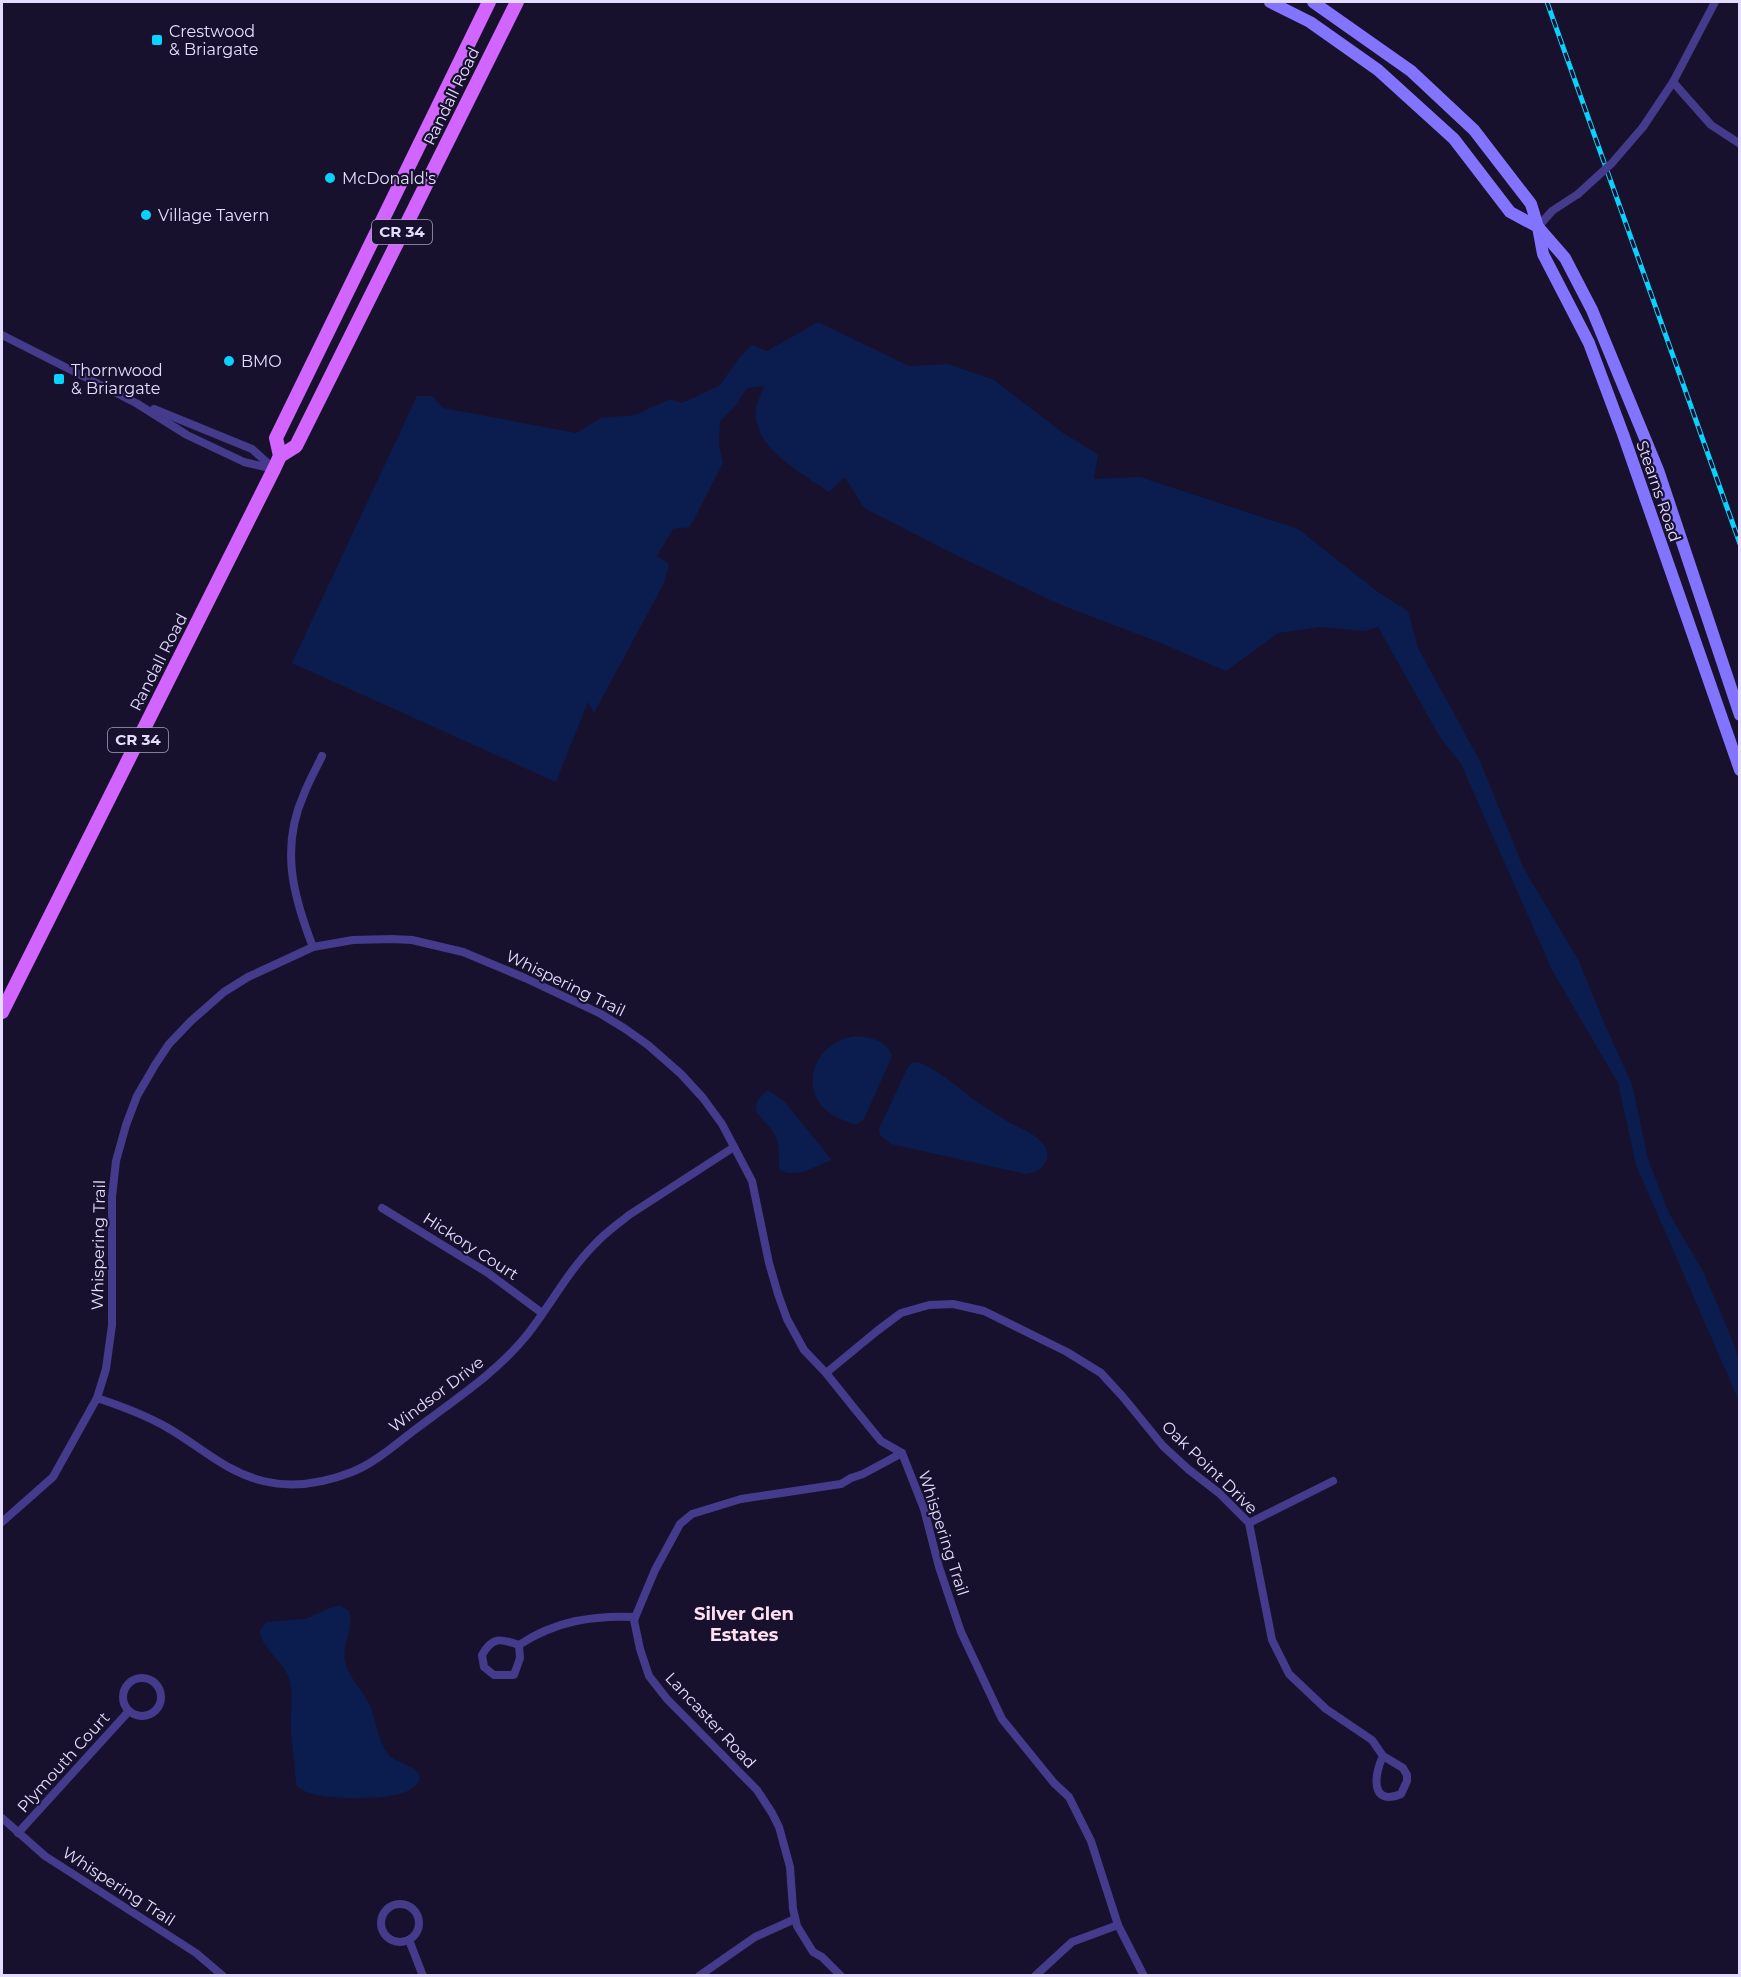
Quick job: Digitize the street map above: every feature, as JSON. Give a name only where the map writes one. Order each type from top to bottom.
[{"type":"main road","name":"Randall Road","points":[[280,456],[276,438],[489,2]]},
{"type":"main road","name":"Randall Road","points":[[2,1012],[280,456],[296,447],[517,2]]},
{"type":"main road","name":"Stearns Road","points":[[1270,2],[1310,22],[1378,70],[1454,140],[1510,212],[1538,227],[1565,258],[1595,317],[1658,470],[1740,715]]},
{"type":"main road","name":"Stearns Road","points":[[1313,2],[1411,71],[1474,130],[1531,204],[1543,254],[1589,344],[1623,434],[1740,770]]},
{"type":"street","points":[[1538,227],[1552,211],[1578,194],[1612,163],[1643,127],[1673,82],[1715,2]]},
{"type":"street","points":[[1673,82],[1711,125],[1740,144]]},
{"type":"street","points":[[2,334],[136,403],[187,435],[244,462],[274,469]]},
{"type":"street","points":[[136,403],[252,449],[274,469]]},
{"type":"street","points":[[313,947],[294,890],[291,848],[297,812],[303,794],[322,756]]},
{"type":"street","name":"Whispering Trail","points":[[2,1522],[53,1477],[97,1398],[108,1360],[112,1325],[112,1197],[116,1161],[137,1096],[169,1044],[224,992],[248,977],[313,947],[353,940],[412,940],[463,952],[601,1014],[648,1045],[681,1074],[722,1124],[752,1181],[769,1263],[787,1319],[804,1350],[826,1373],[881,1441],[902,1453],[924,1509],[939,1567],[960,1632],[1002,1719],[1054,1783],[1069,1797],[1091,1841],[1119,1925],[1144,1976]]},
{"type":"street","name":"Windsor Drive","points":[[97,1398],[155,1421],[226,1467],[264,1481],[291,1485],[318,1482],[355,1471],[377,1458],[502,1362],[527,1335],[594,1245],[614,1227],[734,1147]]},
{"type":"street","name":"Hickory Court","points":[[382,1208],[488,1273],[542,1313]]},
{"type":"street","name":"Oak Point Drive","points":[[826,1373],[901,1313],[929,1305],[953,1304],[984,1311],[1067,1352],[1101,1373],[1163,1446],[1219,1493],[1249,1523],[1272,1640],[1289,1674],[1326,1709],[1372,1740],[1383,1756],[1401,1767],[1407,1775],[1407,1781],[1401,1794],[1393,1797],[1385,1796],[1377,1790],[1376,1771],[1383,1756]]},
{"type":"street","points":[[519,1645],[520,1658],[514,1675],[494,1675],[484,1667],[482,1655],[488,1644],[498,1640],[519,1645],[550,1629],[579,1619],[609,1616],[635,1617],[655,1570],[680,1524],[693,1514],[741,1499],[841,1484],[902,1453]]},
{"type":"street","points":[[1249,1523],[1333,1481]]},
{"type":"street","name":"Lancaster Road","points":[[635,1617],[640,1649],[649,1676],[667,1699],[757,1790],[772,1813],[779,1827],[790,1867],[797,1926],[813,1952],[822,1957],[841,1976]]},
{"type":"street","name":"Plymouth Court","points":[[142,1678],[154,1682],[160,1692],[157,1710],[146,1716],[129,1711],[123,1700],[125,1687],[135,1679],[142,1678]]},
{"type":"street","name":"Plymouth Court","points":[[18,1833],[129,1711]]},
{"type":"street","name":"Whispering Trail","points":[[2,1818],[45,1856],[196,1953],[223,1976]]},
{"type":"street","points":[[403,1905],[417,1914],[419,1920],[417,1932],[409,1940],[402,1942],[390,1939],[382,1929],[383,1916],[391,1907],[403,1905]]},
{"type":"street","points":[[699,1976],[755,1937],[795,1919]]},
{"type":"street","points":[[1035,1976],[1072,1942],[1119,1925]]},
{"type":"street","points":[[409,1940],[423,1976]]},
{"type":"water","points":[[818,322],[909,366],[948,364],[994,380],[1063,433],[1098,454],[1094,479],[1140,477],[1298,529],[1378,592],[1408,611],[1418,648],[1480,761],[1524,869],[1579,961],[1632,1084],[1648,1159],[1669,1213],[1704,1273],[1735,1347],[1739,1361],[1739,1401],[1636,1165],[1618,1083],[1552,970],[1461,764],[1440,737],[1378,627],[1365,631],[1320,627],[1278,633],[1226,671],[1156,641],[1061,605],[962,558],[864,508],[845,477],[829,492],[780,458],[762,436],[757,423],[756,408],[764,386],[747,388],[736,405],[720,421],[719,446],[723,463],[690,527],[673,529],[657,556],[669,564],[664,583],[594,713],[588,702],[556,782],[292,663],[417,396],[432,396],[443,408],[576,433],[601,418],[635,415],[670,399],[682,403],[719,386],[740,357],[752,345],[767,351]]},
{"type":"water","points":[[857,1036],[882,1043],[892,1056],[864,1119],[854,1124],[828,1112],[818,1101],[813,1088],[813,1074],[818,1061],[827,1049],[840,1041]]},
{"type":"water","points":[[918,1062],[944,1076],[983,1106],[1037,1137],[1046,1148],[1047,1155],[1043,1166],[1037,1171],[1026,1174],[891,1144],[880,1135],[879,1129],[908,1067]]},
{"type":"water","points":[[768,1090],[784,1101],[832,1160],[799,1173],[786,1173],[780,1170],[776,1137],[756,1110],[756,1104]]},
{"type":"water","points":[[335,1606],[341,1606],[349,1611],[350,1626],[345,1647],[345,1662],[350,1675],[370,1706],[384,1748],[392,1758],[415,1770],[420,1778],[406,1792],[381,1797],[335,1797],[309,1793],[297,1785],[291,1730],[292,1697],[289,1678],[263,1642],[260,1630],[267,1622],[305,1619]]},
{"type":"railway","points":[[1547,2],[1740,544]]},
{"type":"place","name":"Crestwood & Briargate","points":[[157,40]]},
{"type":"place","name":"McDonald's","points":[[330,178]]},
{"type":"place","name":"Village Tavern","points":[[146,215]]},
{"type":"place","name":"BMO","points":[[229,361]]},
{"type":"place","name":"Thornwood & Briargate","points":[[59,379]]},
{"type":"district","name":"Silver Glen Estates","points":[[744,1624]]}]
